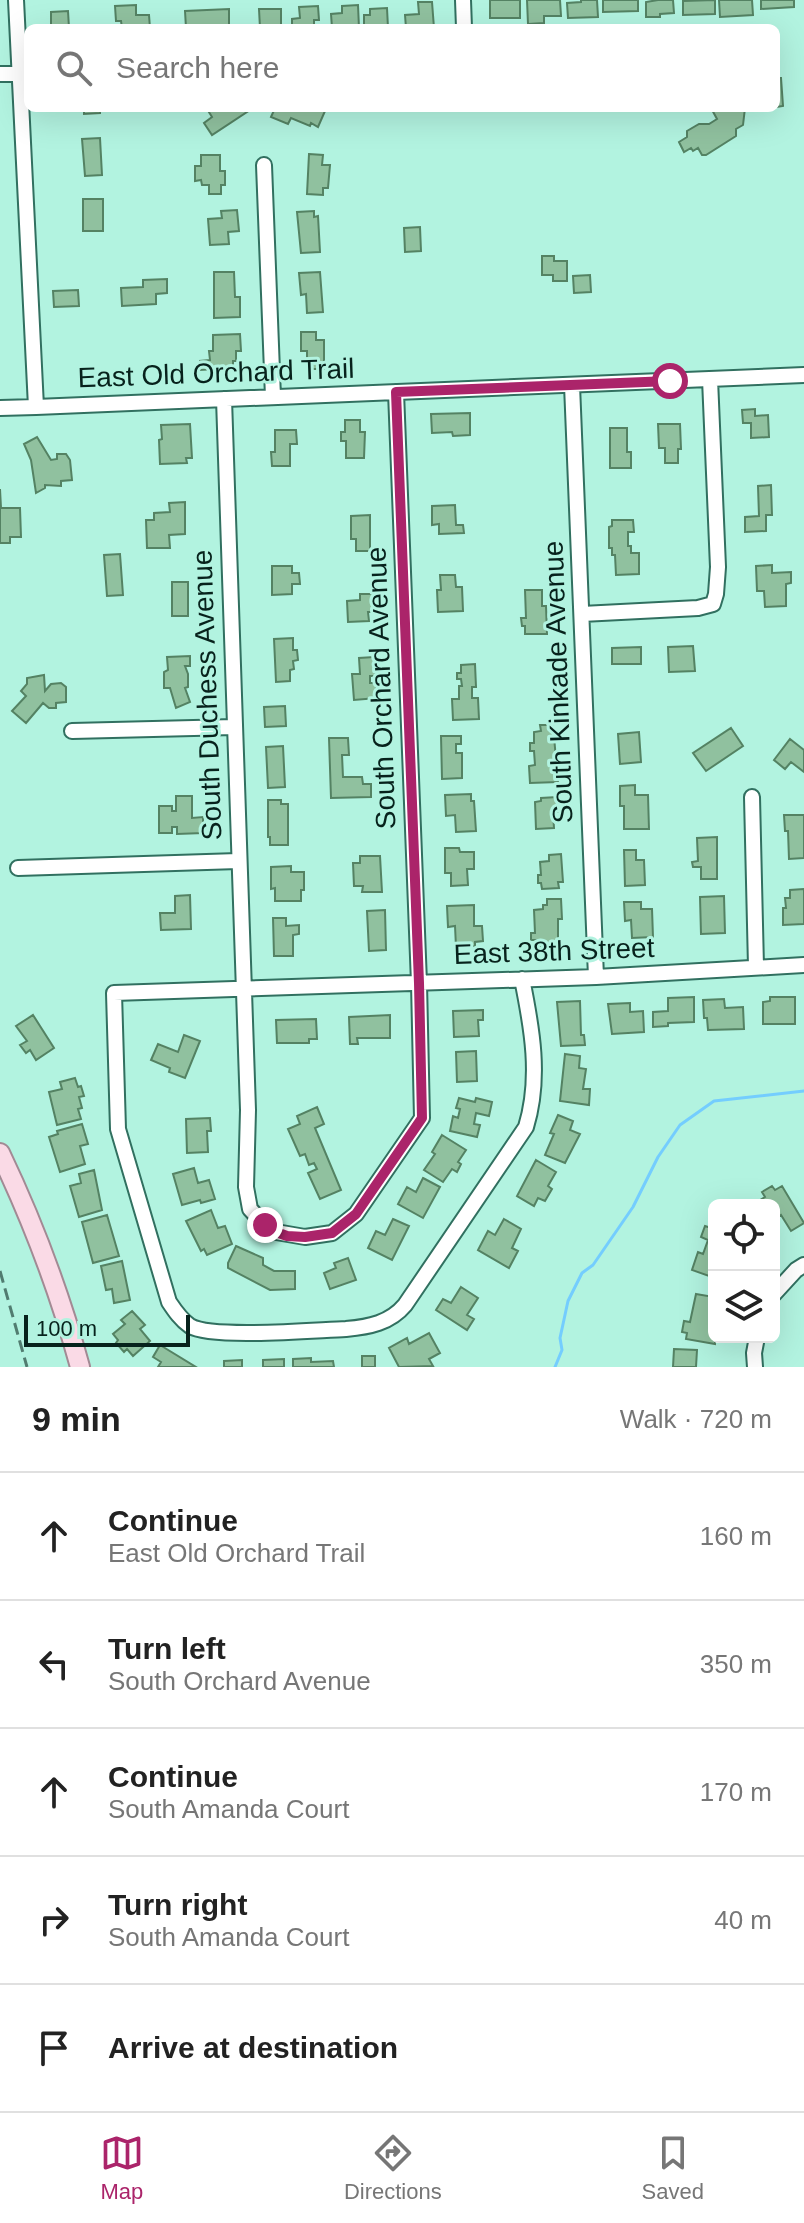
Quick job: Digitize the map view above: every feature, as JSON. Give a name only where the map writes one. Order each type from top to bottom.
[{"type":"main road","points":[[0,1153],[38,1241],[80,1367]]},
{"type":"street","points":[[16,0],[36,407]]},
{"type":"street","points":[[463,0],[464,24]]},
{"type":"street","points":[[0,74],[19,74]]},
{"type":"street","points":[[264,165],[273,397]]},
{"type":"street","name":"East Old Orchard Trail","points":[[0,408],[804,375]]},
{"type":"street","points":[[582,614],[698,608],[713,604],[718,567],[710,379]]},
{"type":"street","name":"South Kinkade Avenue","points":[[572,385],[596,977]]},
{"type":"street","name":"South Orchard Avenue","points":[[243,989],[248,1110],[246,1187],[250,1209],[276,1232],[305,1237],[332,1233],[356,1214],[422,1118],[396,392]]},
{"type":"street","name":"South Duchess Avenue","points":[[224,399],[243,989]]},
{"type":"street","points":[[72,731],[234,727]]},
{"type":"street","points":[[752,797],[756,967]]},
{"type":"street","points":[[18,868],[238,861]]},
{"type":"street","name":"East 38th Street","points":[[522,979],[534,1039],[532,1109],[526,1127],[395,1316],[363,1328],[214,1333],[191,1327],[178,1315],[169,1302],[118,1129],[114,993],[522,979],[596,977],[804,965]]},
{"type":"street","points":[[780,1287],[804,1265]]},
{"type":"street","points":[[755,1367],[756,1343]]},
{"type":"building","points":[[490,0],[520,0],[520,18],[490,18]]},
{"type":"building","points":[[527,0],[560,0],[561,16],[544,16],[544,23],[528,24]]},
{"type":"building","points":[[597,0],[598,17],[568,18],[567,3]]},
{"type":"building","points":[[603,0],[638,0],[638,11],[603,12]]},
{"type":"building","points":[[673,0],[674,13],[646,17],[646,2]]},
{"type":"building","points":[[715,0],[715,14],[683,15],[683,1]]},
{"type":"building","points":[[719,0],[752,0],[753,15],[720,17]]},
{"type":"building","points":[[761,0],[794,0],[794,7],[761,9]]},
{"type":"building","points":[[418,2],[432,2],[434,24],[406,24],[405,15],[419,14]]},
{"type":"building","points":[[136,5],[136,15],[149,15],[150,24],[121,24],[121,21],[116,21],[115,6]]},
{"type":"building","points":[[358,5],[359,24],[332,24],[331,14],[342,13],[342,6]]},
{"type":"building","points":[[318,6],[319,20],[314,20],[314,24],[292,24],[292,19],[300,18],[299,7]]},
{"type":"building","points":[[387,8],[388,24],[364,24],[364,15],[370,15],[370,9]]},
{"type":"building","points":[[229,9],[229,24],[186,24],[185,11]]},
{"type":"building","points":[[259,9],[281,9],[281,24],[260,24]]},
{"type":"building","points":[[68,11],[69,24],[51,24],[51,12]]},
{"type":"building","points":[[780,78],[781,78],[783,106],[780,106]]},
{"type":"building","points":[[209,112],[247,112],[212,135],[204,123],[212,117]]},
{"type":"building","points":[[273,112],[325,112],[318,127],[291,118],[288,124],[271,117]]},
{"type":"building","points":[[713,112],[745,112],[743,125],[736,129],[736,136],[706,155],[702,155],[698,148],[684,152],[679,142],[687,137],[687,131],[717,119]]},
{"type":"building","points":[[100,138],[102,175],[85,176],[82,139]]},
{"type":"building","points":[[309,154],[323,155],[322,165],[330,165],[328,188],[323,188],[323,195],[307,194]]},
{"type":"building","points":[[201,155],[220,155],[220,171],[225,171],[221,194],[209,194],[209,185],[202,185],[201,180],[195,181],[195,166],[201,166]]},
{"type":"building","points":[[83,199],[103,199],[103,231],[83,231]]},
{"type":"building","points":[[237,210],[239,231],[228,232],[229,244],[210,245],[208,219],[222,218],[221,211]]},
{"type":"building","points":[[314,211],[314,217],[318,216],[320,252],[301,253],[297,212]]},
{"type":"building","points":[[420,227],[421,251],[405,252],[404,228]]},
{"type":"building","points":[[542,256],[554,256],[554,261],[567,261],[567,281],[553,281],[553,275],[542,275]]},
{"type":"building","points":[[214,272],[234,272],[235,297],[240,297],[240,317],[214,318]]},
{"type":"building","points":[[320,272],[323,312],[307,313],[306,294],[301,295],[299,273]]},
{"type":"building","points":[[590,275],[591,292],[574,293],[573,276]]},
{"type":"building","points":[[167,279],[167,293],[156,294],[156,304],[122,306],[121,288],[143,287],[143,280]]},
{"type":"building","points":[[78,290],[79,306],[54,307],[53,291]]},
{"type":"building","points":[[301,332],[316,332],[316,340],[324,340],[324,369],[307,369],[307,351],[301,351]]},
{"type":"building","points":[[240,334],[241,351],[236,351],[233,368],[200,370],[200,361],[210,360],[213,335]]},
{"type":"building","points":[[755,409],[755,416],[768,415],[769,437],[751,438],[751,423],[743,423],[742,410]]},
{"type":"building","points":[[470,413],[470,435],[432,433],[431,414]]},
{"type":"building","points":[[345,420],[360,420],[360,432],[365,432],[364,458],[346,458],[346,441],[341,441]]},
{"type":"building","points":[[190,424],[192,458],[186,458],[187,463],[160,464],[161,425]]},
{"type":"building","points":[[658,424],[680,424],[678,463],[665,463],[665,448],[659,448]]},
{"type":"building","points":[[610,428],[627,428],[631,468],[610,468]]},
{"type":"building","points":[[275,430],[296,430],[297,444],[290,444],[290,466],[272,466]]},
{"type":"building","points":[[37,437],[51,460],[57,459],[57,454],[66,454],[70,460],[72,480],[61,481],[61,486],[45,485],[36,493],[31,460],[24,444]]},
{"type":"building","points":[[771,485],[772,515],[766,515],[766,531],[745,532],[745,517],[759,516],[758,486]]},
{"type":"building","points":[[0,489],[1,508],[20,508],[21,537],[10,537],[10,543],[0,543]]},
{"type":"building","points":[[185,502],[185,534],[169,535],[170,548],[147,548],[146,520],[154,520],[154,513],[170,512],[169,503]]},
{"type":"building","points":[[455,505],[456,525],[463,525],[464,533],[439,534],[439,524],[432,525],[432,506]]},
{"type":"building","points":[[370,515],[370,551],[356,551],[356,539],[351,539],[351,516]]},
{"type":"building","points":[[612,520],[633,520],[634,532],[628,532],[628,546],[631,546],[631,553],[639,553],[639,574],[616,575],[615,555],[609,548]]},
{"type":"building","points":[[120,554],[123,595],[107,596],[104,555]]},
{"type":"building","points":[[772,565],[772,573],[791,572],[791,583],[786,584],[786,606],[765,607],[764,591],[757,591],[756,566]]},
{"type":"building","points":[[272,566],[292,566],[292,573],[299,573],[300,584],[292,584],[292,594],[272,595]]},
{"type":"building","points":[[440,575],[455,575],[456,587],[462,587],[463,611],[438,612]]},
{"type":"building","points":[[172,582],[188,582],[188,616],[172,616]]},
{"type":"building","points":[[525,590],[542,590],[547,634],[525,634],[521,618],[526,618]]},
{"type":"building","points":[[360,594],[373,594],[374,612],[368,612],[369,621],[348,622],[347,601],[360,600]]},
{"type":"building","points":[[293,638],[293,650],[297,650],[298,660],[293,661],[290,681],[276,682],[274,639]]},
{"type":"building","points":[[693,646],[695,671],[669,672],[668,647]]},
{"type":"building","points":[[641,647],[641,664],[612,664],[612,648]]},
{"type":"building","points":[[190,656],[190,666],[185,666],[188,687],[185,688],[190,702],[176,708],[170,688],[164,688],[167,657]]},
{"type":"building","points":[[374,657],[375,676],[370,676],[370,683],[376,683],[377,698],[354,700],[352,674],[360,674],[359,658]]},
{"type":"building","points":[[475,664],[476,687],[472,687],[472,698],[478,698],[479,719],[453,720],[452,699],[459,699],[459,686],[462,686],[457,673],[461,673],[461,665]]},
{"type":"building","points":[[44,675],[45,691],[51,684],[61,683],[66,687],[66,702],[56,703],[56,708],[49,708],[43,703],[26,723],[12,711],[26,696],[21,691],[27,684],[27,678]]},
{"type":"building","points":[[285,706],[286,726],[265,727],[264,707]]},
{"type":"building","points":[[540,725],[553,725],[558,782],[530,783],[529,766],[535,765],[530,743],[534,743],[534,732],[541,731]]},
{"type":"building","points":[[731,728],[743,746],[706,771],[693,753]]},
{"type":"building","points":[[639,732],[641,762],[620,764],[618,734]]},
{"type":"building","points":[[441,736],[461,736],[461,744],[456,744],[456,753],[462,753],[462,778],[442,779]]},
{"type":"building","points":[[329,738],[348,738],[349,755],[342,755],[343,777],[362,777],[363,784],[371,784],[371,797],[331,798]]},
{"type":"building","points":[[790,739],[804,750],[804,772],[791,762],[785,769],[774,760]]},
{"type":"building","points":[[283,746],[285,787],[268,788],[266,747]]},
{"type":"building","points":[[635,785],[635,795],[648,795],[649,829],[624,829],[620,786]]},
{"type":"building","points":[[471,794],[476,831],[456,832],[455,815],[446,816],[445,795]]},
{"type":"building","points":[[176,796],[192,796],[192,818],[203,817],[203,833],[177,834],[177,827],[172,827],[172,833],[159,833],[159,806],[172,806],[172,811],[176,811]]},
{"type":"building","points":[[557,797],[558,812],[553,812],[554,828],[536,829],[535,802],[541,801],[541,798]]},
{"type":"building","points":[[268,800],[281,800],[281,804],[288,804],[288,845],[270,845]]},
{"type":"building","points":[[784,815],[804,815],[804,858],[789,859]]},
{"type":"building","points":[[717,837],[717,879],[701,879],[701,867],[693,867],[692,862],[698,861],[697,838]]},
{"type":"building","points":[[445,848],[474,852],[474,869],[467,869],[468,885],[451,886],[451,873],[445,873]]},
{"type":"building","points":[[624,850],[636,850],[636,860],[644,860],[645,885],[625,886]]},
{"type":"building","points":[[561,854],[563,882],[558,882],[559,888],[542,889],[541,883],[538,883],[540,862],[549,861],[549,855]]},
{"type":"building","points":[[360,856],[380,856],[382,892],[362,892],[363,886],[354,886],[353,863],[360,863]]},
{"type":"building","points":[[291,866],[291,872],[304,872],[301,901],[275,901],[275,888],[271,889],[271,867]]},
{"type":"building","points":[[804,889],[804,924],[783,925],[785,898],[790,898],[790,890]]},
{"type":"building","points":[[190,895],[191,929],[161,930],[160,913],[175,913],[175,896]]},
{"type":"building","points":[[724,896],[725,933],[701,934],[700,897]]},
{"type":"building","points":[[547,899],[561,899],[558,945],[537,946],[536,940],[531,940],[531,933],[535,933],[534,910],[543,909]]},
{"type":"building","points":[[624,902],[641,902],[641,909],[652,909],[653,937],[632,938],[631,920],[625,921]]},
{"type":"building","points":[[474,905],[474,926],[482,926],[483,941],[475,942],[475,946],[456,947],[455,926],[448,927],[447,906]]},
{"type":"building","points":[[385,910],[386,950],[369,951],[367,911]]},
{"type":"building","points":[[273,918],[286,918],[286,926],[299,925],[299,934],[293,935],[293,956],[274,956]]},
{"type":"building","points":[[694,997],[694,1022],[653,1027],[653,1012],[668,1011],[668,998]]},
{"type":"building","points":[[770,997],[795,997],[795,1024],[763,1024],[763,1002],[770,1001]]},
{"type":"building","points":[[724,999],[725,1008],[743,1007],[744,1029],[708,1030],[703,1000]]},
{"type":"building","points":[[580,1001],[581,1035],[584,1035],[585,1045],[561,1046],[557,1002]]},
{"type":"building","points":[[630,1003],[630,1012],[643,1011],[644,1032],[612,1034],[608,1004]]},
{"type":"building","points":[[483,1010],[483,1020],[478,1020],[479,1036],[454,1037],[453,1011]]},
{"type":"building","points":[[33,1015],[54,1048],[36,1060],[30,1050],[26,1053],[20,1045],[27,1041],[16,1026]]},
{"type":"building","points":[[390,1015],[390,1038],[357,1038],[358,1044],[350,1044],[349,1017]]},
{"type":"building","points":[[316,1019],[317,1039],[309,1039],[309,1043],[277,1043],[276,1020]]},
{"type":"building","points":[[184,1035],[200,1041],[185,1078],[151,1060],[158,1044],[178,1052]]},
{"type":"building","points":[[476,1051],[477,1081],[457,1082],[456,1052]]},
{"type":"building","points":[[565,1054],[580,1056],[579,1068],[586,1069],[583,1089],[590,1089],[589,1105],[560,1101]]},
{"type":"building","points":[[75,1078],[84,1096],[79,1097],[81,1119],[57,1125],[49,1092],[62,1089],[60,1082]]},
{"type":"building","points":[[459,1098],[492,1102],[489,1116],[476,1113],[474,1124],[480,1125],[477,1137],[450,1131],[453,1116],[458,1118],[460,1109],[456,1108]]},
{"type":"building","points":[[317,1107],[324,1124],[315,1128],[341,1190],[320,1199],[308,1173],[317,1169],[314,1163],[309,1165],[305,1154],[300,1156],[288,1129],[300,1124],[297,1116]]},
{"type":"building","points":[[558,1115],[573,1121],[570,1130],[580,1134],[565,1163],[545,1155]]},
{"type":"building","points":[[210,1118],[208,1152],[187,1153],[186,1119]]},
{"type":"building","points":[[82,1124],[88,1144],[80,1146],[85,1164],[60,1172],[49,1137],[58,1134],[57,1131]]},
{"type":"building","points":[[442,1135],[466,1150],[458,1162],[461,1164],[457,1172],[452,1169],[443,1182],[424,1170],[435,1154],[432,1152]]},
{"type":"building","points":[[536,1160],[556,1172],[548,1186],[552,1189],[545,1201],[538,1198],[534,1206],[517,1196]]},
{"type":"building","points":[[194,1168],[198,1183],[209,1180],[215,1199],[182,1205],[173,1174]]},
{"type":"building","points":[[94,1170],[102,1210],[79,1217],[70,1186],[81,1183],[79,1174]]},
{"type":"building","points":[[423,1178],[440,1187],[423,1218],[398,1204],[407,1187],[416,1192]]},
{"type":"building","points":[[772,1186],[775,1190],[782,1186],[804,1223],[791,1231],[780,1216],[780,1199],[762,1199],[765,1197],[762,1192]]},
{"type":"building","points":[[211,1210],[218,1228],[225,1226],[232,1244],[207,1255],[204,1249],[201,1251],[186,1221]]},
{"type":"building","points":[[107,1215],[119,1256],[93,1263],[82,1222]]},
{"type":"building","points":[[393,1219],[409,1226],[392,1260],[368,1248],[376,1231],[385,1235]]},
{"type":"building","points":[[504,1219],[521,1229],[512,1248],[518,1251],[509,1268],[478,1250],[488,1231],[495,1235]]},
{"type":"building","points":[[705,1226],[708,1227],[708,1240],[701,1237]]},
{"type":"building","points":[[708,1240],[708,1276],[692,1270],[698,1252],[703,1254]]},
{"type":"building","points":[[236,1246],[263,1258],[263,1265],[274,1271],[295,1271],[295,1289],[270,1290],[228,1268]]},
{"type":"building","points":[[348,1258],[356,1280],[330,1289],[324,1273],[336,1268],[334,1263]]},
{"type":"building","points":[[122,1261],[130,1300],[114,1303],[112,1289],[106,1290],[101,1266]]},
{"type":"building","points":[[461,1287],[478,1298],[467,1315],[474,1319],[467,1330],[436,1310],[443,1299],[451,1303]]},
{"type":"building","points":[[696,1294],[708,1296],[708,1343],[686,1339],[687,1333],[682,1332],[684,1321],[690,1322]]},
{"type":"building","points":[[132,1311],[145,1325],[140,1329],[150,1341],[133,1356],[127,1349],[124,1352],[113,1334],[125,1324],[121,1320]]},
{"type":"building","points":[[429,1333],[440,1353],[429,1359],[433,1366],[399,1367],[389,1348],[407,1338],[409,1344]]},
{"type":"building","points":[[160,1345],[196,1367],[158,1367],[161,1362],[153,1357]]},
{"type":"building","points":[[674,1349],[697,1350],[696,1367],[673,1367]]},
{"type":"building","points":[[362,1356],[375,1356],[375,1367],[362,1367]]},
{"type":"building","points":[[311,1358],[311,1362],[333,1361],[334,1367],[293,1367],[293,1359]]},
{"type":"building","points":[[284,1359],[284,1367],[263,1367],[263,1360]]},
{"type":"building","points":[[242,1360],[242,1367],[224,1367],[224,1361]]},
{"type":"waterway","points":[[555,1367],[562,1350],[560,1338],[568,1301],[582,1273],[593,1265],[633,1207],[658,1157],[680,1125],[714,1101],[804,1091]]},
{"type":"railway","points":[[0,1271],[27,1367]]},
{"type":"route","points":[[265,1225],[287,1236],[318,1237],[346,1224],[422,1118],[396,392],[670,381]]}]
